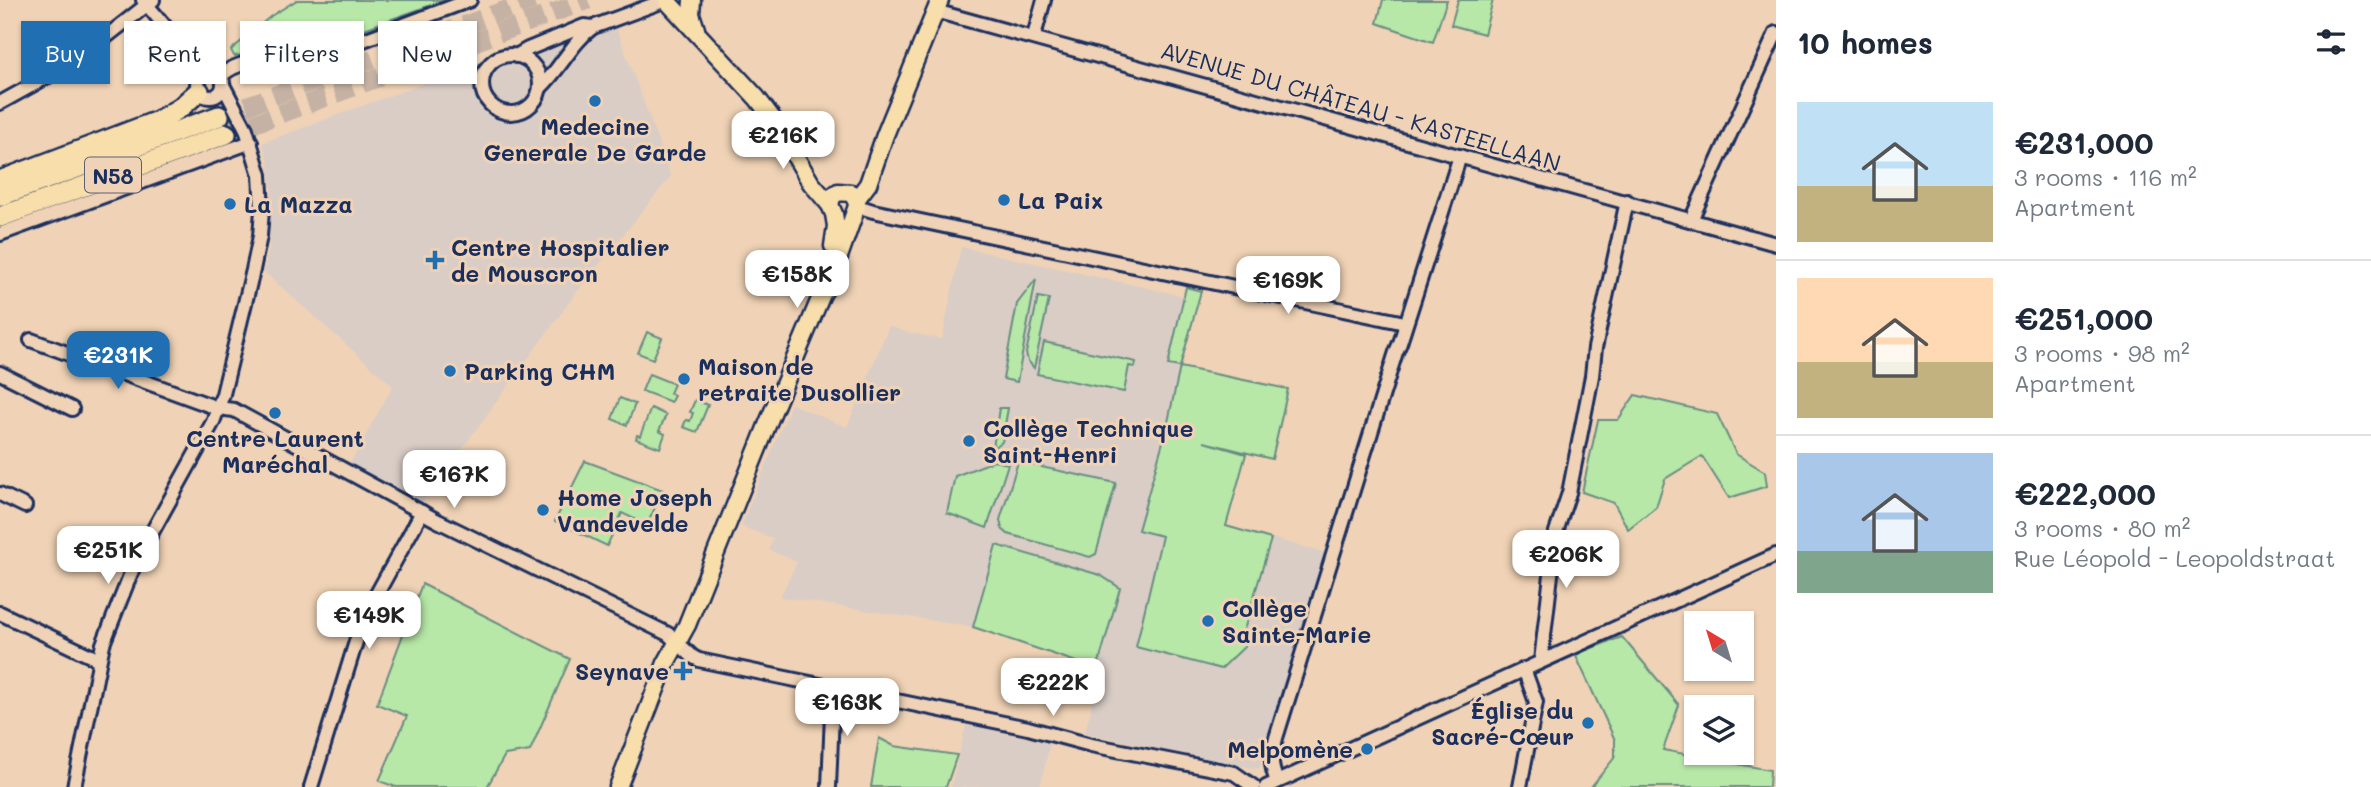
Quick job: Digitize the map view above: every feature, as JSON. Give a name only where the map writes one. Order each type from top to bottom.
[{"type":"highway","points":[[0,181],[158,121],[180,108],[210,84]]},
{"type":"highway","name":"N58","points":[[0,196],[226,118]]},
{"type":"highway","name":"N58","points":[[0,217],[226,118]]},
{"type":"main road","points":[[692,0],[691,14],[697,31]]},
{"type":"main road","points":[[658,1],[697,31],[757,98],[787,141],[811,183],[832,210],[844,218],[855,207]]},
{"type":"main road","points":[[822,294],[830,282],[855,207],[868,184],[937,5]]},
{"type":"main road","points":[[618,787],[663,669],[687,625],[822,294],[835,236],[832,197],[838,192],[851,193],[855,207]]},
{"type":"street","points":[[226,72],[242,63],[299,62],[313,59],[470,0]]},
{"type":"street","points":[[1034,36],[1044,0]]},
{"type":"street","points":[[540,88],[593,27],[658,1]]},
{"type":"street","points":[[0,103],[74,62],[148,2],[163,21]]},
{"type":"street","name":"AVENUE DU CHÂTEAU - KASTEELLAAN","points":[[937,5],[1034,36],[1776,244]]},
{"type":"street","points":[[516,56],[528,48],[584,26],[593,27]]},
{"type":"street","points":[[570,32],[576,46]]},
{"type":"street","points":[[1691,220],[1776,33]]},
{"type":"street","points":[[516,56],[524,58],[534,66],[539,76],[540,88],[531,105],[517,112],[500,111],[488,101],[482,85],[486,70],[497,59],[516,56]]},
{"type":"street","points":[[74,787],[99,660],[135,563],[208,431],[217,408],[229,371],[260,236],[261,183],[251,142],[226,118],[211,84]]},
{"type":"street","points":[[0,234],[251,142]]},
{"type":"street","points":[[1460,156],[1405,323],[1276,738],[1270,761],[1271,784],[1776,555]]},
{"type":"street","points":[[1541,661],[1556,532],[1569,493],[1595,348],[1627,201]]},
{"type":"street","points":[[855,207],[1405,323]]},
{"type":"street","points":[[31,340],[217,408],[234,410],[422,512],[668,634],[699,660],[1028,728],[1091,745],[1234,773],[1254,787]]},
{"type":"street","points":[[0,373],[72,410]]},
{"type":"street","points":[[0,494],[24,506]]},
{"type":"street","points":[[311,787],[363,619],[422,512]]},
{"type":"street","points":[[0,613],[99,660]]},
{"type":"street","points":[[1520,787],[1536,702],[1524,669]]},
{"type":"street","points":[[829,787],[833,689]]},
{"type":"shaded area","name":"Centre Hospitalier de Mouscron","points":[[613,19],[671,176],[576,293],[420,506],[348,467],[393,386],[264,272],[269,247],[272,190],[268,160],[262,143],[421,84],[477,84],[477,64]]},
{"type":"shaded area","name":"Collège Technique Saint-Henri","points":[[961,247],[1184,296],[1168,364],[1180,367],[1165,431],[1246,454],[1226,526],[1327,553],[1260,767],[1257,769],[1084,733],[1097,669],[1100,575],[996,545],[973,627],[780,597],[797,562],[769,550],[773,539],[741,526],[791,404],[847,427],[889,326],[942,339]]},
{"type":"shaded area","points":[[966,725],[1050,743],[1040,787],[951,787]]},
{"type":"green space","points":[[297,0],[445,0],[386,21],[378,21],[378,24],[364,29],[364,21],[265,21]]},
{"type":"green space","points":[[1383,0],[1447,0],[1433,42],[1377,23]]},
{"type":"green space","points":[[1458,0],[1493,0],[1484,34],[1451,25]]},
{"type":"green space","points":[[240,42],[240,55],[234,56],[231,50]]},
{"type":"green space","points":[[1036,279],[1017,382],[1003,379],[1017,304]]},
{"type":"green space","points":[[1186,287],[1201,291],[1180,367],[1168,365]]},
{"type":"green space","points":[[1038,297],[1049,299],[1034,368],[1026,353]]},
{"type":"green space","points":[[647,332],[662,338],[653,359],[638,353]]},
{"type":"green space","points":[[1044,342],[1136,362],[1135,367],[1129,366],[1124,392],[1037,374]]},
{"type":"green space","points":[[1180,367],[1288,389],[1272,459],[1204,442],[1246,454],[1226,526],[1271,539],[1244,630],[1245,646],[1221,669],[1136,647],[1162,536],[1138,530],[1166,431]]},
{"type":"green space","points":[[649,374],[674,384],[670,393],[674,395],[671,402],[642,391]]},
{"type":"green space","points":[[1635,395],[1717,414],[1736,454],[1765,472],[1767,486],[1729,498],[1702,456],[1665,479],[1656,507],[1628,529],[1614,503],[1582,492],[1598,420],[1618,420]]},
{"type":"green space","points":[[620,398],[635,404],[627,425],[612,419]]},
{"type":"green space","points":[[695,400],[708,405],[697,432],[683,427],[686,420],[690,421]]},
{"type":"green space","points":[[651,408],[666,415],[659,431],[665,434],[660,448],[636,439],[637,435],[640,436]]},
{"type":"green space","points":[[999,408],[1008,408],[1002,442],[993,448]]},
{"type":"green space","points":[[585,461],[663,490],[647,525],[622,513],[607,546],[555,521]]},
{"type":"green space","points":[[994,461],[1008,464],[987,528],[947,513],[955,476]]},
{"type":"green space","points":[[1018,462],[1116,483],[1096,554],[1090,557],[1008,534],[1002,529],[1000,520]]},
{"type":"green space","points":[[996,545],[1100,575],[1120,588],[1097,669],[973,627]]},
{"type":"green space","points":[[422,584],[570,659],[530,751],[505,755],[487,787],[396,787],[379,781],[407,716],[377,704]]},
{"type":"green space","points":[[1622,637],[1679,705],[1663,750],[1684,754],[1684,765],[1743,765],[1770,770],[1769,787],[1591,787],[1615,757],[1615,740],[1575,654]]},
{"type":"green space","points":[[879,738],[894,746],[957,755],[946,787],[871,787]]},
{"type":"tunnel","points":[[219,116],[533,0]]},
{"type":"tunnel","points":[[226,134],[588,0]]},
{"type":"place","name":"Medecine Generale De Garde","points":[[595,101]]},
{"type":"place","name":"La Paix","points":[[1004,200]]},
{"type":"place","name":"La Mazza","points":[[230,204]]},
{"type":"place","name":"Centre Hospitalier de Mouscron","points":[[435,260]]},
{"type":"place","name":"Parking CHM","points":[[450,371]]},
{"type":"place","name":"Maison de retraite Dusollier","points":[[684,379]]},
{"type":"place","name":"Centre Laurent Maréchal","points":[[275,413]]},
{"type":"place","name":"Collège Technique Saint-Henri","points":[[969,441]]},
{"type":"place","name":"Home Joseph Vandevelde","points":[[543,510]]},
{"type":"place","name":"Collège Sainte-Marie","points":[[1208,621]]},
{"type":"place","name":"Seynave","points":[[683,671]]},
{"type":"place","name":"Église du Sacré-Cœur","points":[[1588,723]]},
{"type":"place","name":"Melpomène","points":[[1367,749]]}]
